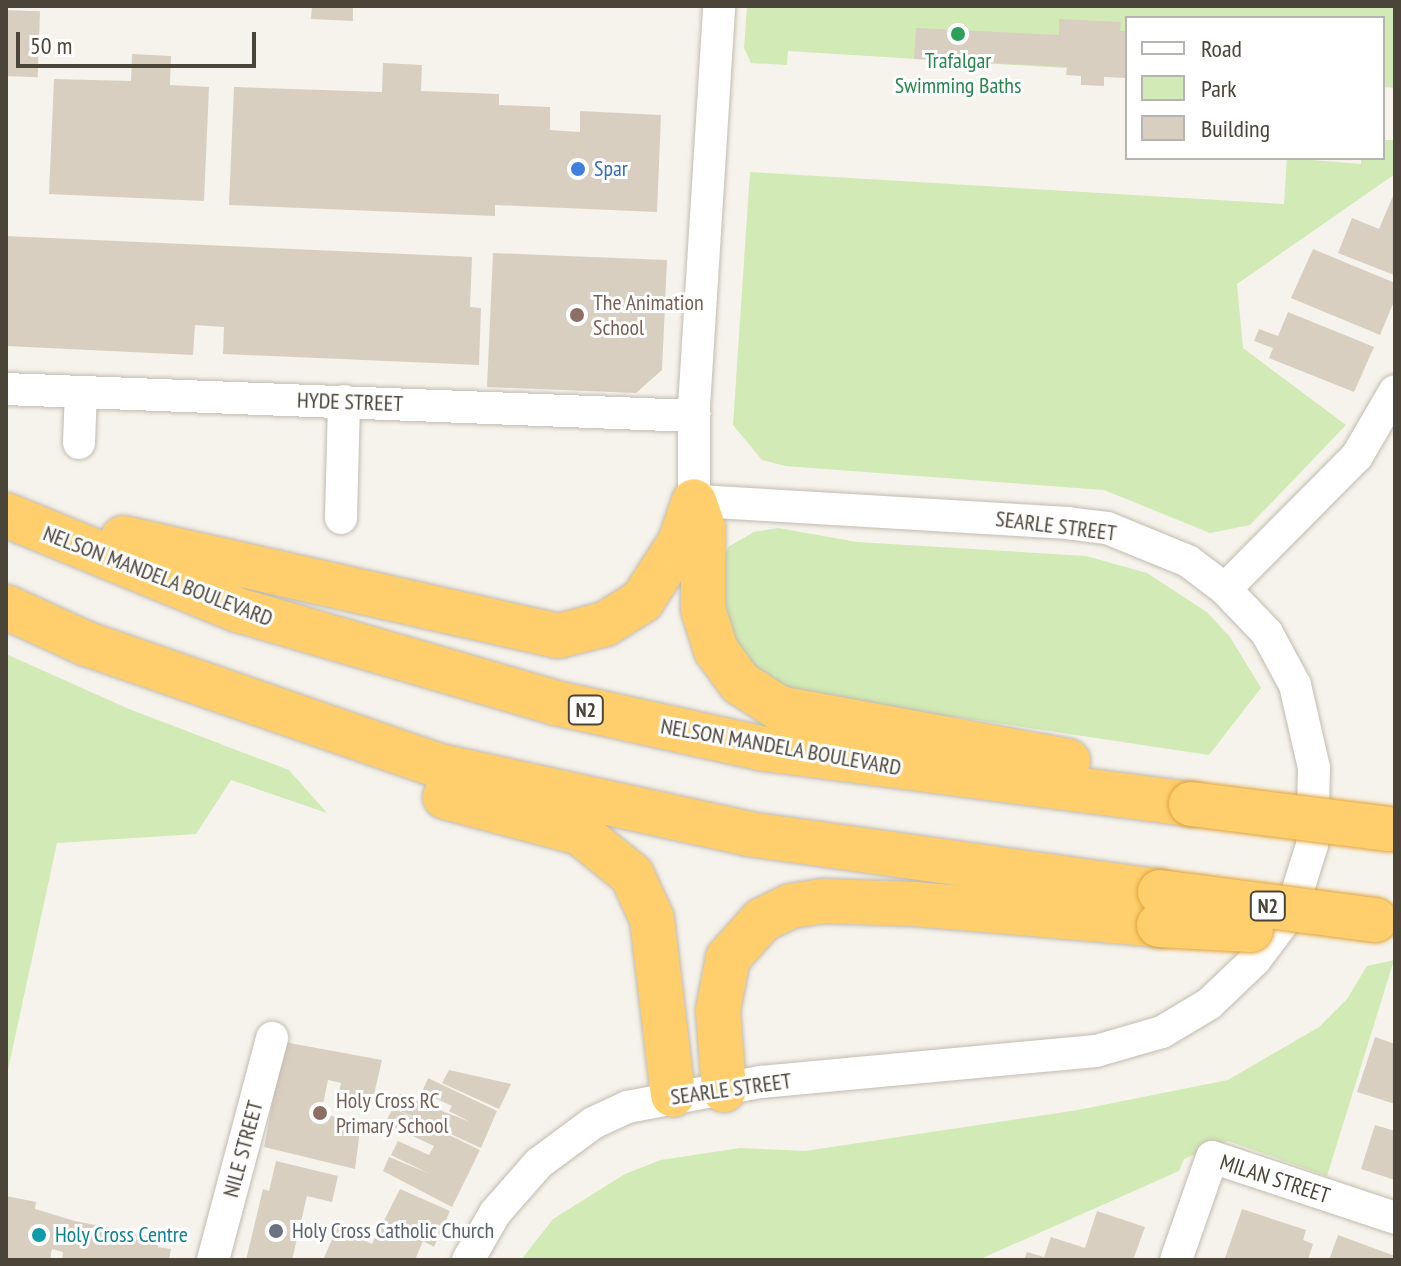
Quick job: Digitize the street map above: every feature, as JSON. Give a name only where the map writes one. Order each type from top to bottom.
[{"type":"highway","points":[[6,502],[161,550],[558,636],[605,624],[642,601],[680,542],[694,501]]},
{"type":"highway","points":[[694,501],[703,527],[703,609],[716,650],[740,683],[779,708],[1195,794]]},
{"type":"highway","name":"NELSON MANDELA BOULEVARD","points":[[6,515],[238,610],[556,703],[766,749],[1195,794],[1393,823]]},
{"type":"highway","name":"N2","points":[[6,607],[87,644],[440,766],[749,834],[1160,908],[1385,929]]},
{"type":"highway","points":[[87,644],[203,715],[412,788],[580,833],[632,875],[652,919],[673,1095]]},
{"type":"highway","points":[[724,1090],[718,1010],[728,958],[762,920],[791,906],[822,901],[1160,908]]},
{"type":"street","points":[[694,501],[694,416],[719,6]]},
{"type":"street","name":"HYDE STREET","points":[[6,389],[694,416]]},
{"type":"street","points":[[79,443],[81,392]]},
{"type":"street","points":[[341,518],[344,401]]},
{"type":"street","points":[[1225,589],[1357,456],[1391,411]]},
{"type":"street","name":"SEARLE STREET","points":[[468,1260],[495,1213],[539,1163],[593,1123],[673,1095],[1096,1051],[1162,1032],[1209,1004],[1255,960],[1291,912],[1312,845],[1314,768],[1295,685],[1267,633],[1225,589],[1188,561],[1107,528],[694,501]]},
{"type":"street","name":"NILE STREET","points":[[213,1260],[272,1038]]},
{"type":"street","name":"MILAN STREET","points":[[1176,1260],[1212,1157],[1395,1218]]},
{"type":"green space","name":"Trafalgar Swimming Baths","points":[[747,6],[1395,6],[1395,88],[1385,87],[1385,16],[1125,16],[1125,72],[788,51],[787,65],[751,63],[744,48]]},
{"type":"green space","points":[[1385,140],[1395,140],[1395,174],[1237,284],[1243,348],[1346,425],[1250,525],[1210,533],[1104,490],[785,466],[762,460],[733,425],[750,172],[1284,204],[1287,160],[1361,164],[1361,160],[1385,160]]},
{"type":"green space","points":[[778,528],[857,542],[1086,556],[1147,573],[1207,612],[1230,637],[1261,688],[1209,755],[957,717],[929,718],[800,696],[757,672],[729,636],[722,611],[720,569],[728,547],[754,532]]},
{"type":"green space","points":[[6,654],[129,709],[289,770],[327,813],[231,780],[196,834],[57,843],[6,1079]]},
{"type":"green space","points":[[1394,960],[1327,1176],[1228,1141],[1184,1159],[1179,1171],[978,1260],[521,1260],[553,1219],[625,1174],[661,1160],[740,1148],[805,1151],[1078,1110],[1228,1080],[1319,1027],[1347,999],[1367,966]]},
{"type":"building","points":[[312,6],[353,6],[353,21],[311,19]]},
{"type":"building","points":[[6,10],[40,11],[38,77],[6,76]]},
{"type":"building","points":[[1059,19],[1121,22],[1120,31],[1125,31],[1125,78],[1104,77],[1104,86],[1081,85],[1081,76],[1066,75],[1067,67],[914,59],[916,28],[1059,35]]},
{"type":"building","points":[[132,54],[171,56],[170,85],[209,87],[204,201],[49,194],[54,79],[131,81]]},
{"type":"building","points":[[383,63],[422,65],[421,91],[499,94],[499,105],[550,107],[550,130],[580,132],[580,111],[661,115],[657,212],[495,205],[495,216],[229,205],[234,87],[382,92]]},
{"type":"building","points":[[1395,191],[1394,275],[1338,253],[1352,218],[1379,229]]},
{"type":"building","points":[[6,236],[472,257],[470,307],[481,308],[479,365],[223,354],[224,327],[195,325],[193,355],[6,346]]},
{"type":"building","points":[[1313,249],[1395,283],[1395,299],[1380,335],[1291,298]]},
{"type":"building","name":"The Animation School","points":[[493,253],[667,260],[662,370],[636,393],[487,387]]},
{"type":"building","points":[[1288,312],[1374,347],[1354,392],[1269,358],[1273,348],[1254,341],[1259,329],[1278,336]]},
{"type":"building","points":[[1375,1037],[1395,1044],[1395,1104],[1357,1092]]},
{"type":"building","points":[[284,1042],[382,1060],[372,1103],[338,1097],[341,1083],[328,1080],[321,1114],[361,1122],[355,1169],[264,1147]]},
{"type":"building","points":[[449,1070],[511,1084],[499,1109],[442,1083]]},
{"type":"building","points":[[428,1078],[497,1111],[481,1148],[394,1108],[400,1094],[470,1122],[449,1111],[452,1106],[422,1092]]},
{"type":"building","points":[[393,1108],[480,1150],[452,1207],[383,1171],[389,1157],[430,1174],[391,1155],[398,1141],[429,1155],[434,1146],[385,1123]]},
{"type":"building","points":[[1375,1125],[1395,1131],[1395,1180],[1361,1169]]},
{"type":"building","name":"Holy Cross Catholic Church","points":[[276,1161],[338,1176],[332,1202],[307,1196],[292,1260],[246,1260],[263,1189],[269,1191]]},
{"type":"building","points":[[400,1189],[450,1211],[434,1247],[423,1241],[415,1260],[323,1260],[337,1228],[372,1244]]},
{"type":"building","points":[[6,1196],[36,1202],[35,1209],[75,1221],[160,1238],[158,1247],[171,1249],[169,1260],[62,1260],[63,1252],[52,1249],[50,1260],[6,1260]]},
{"type":"building","points":[[1242,1209],[1306,1230],[1303,1240],[1313,1244],[1308,1260],[1216,1260],[1225,1258]]},
{"type":"building","points":[[1097,1211],[1145,1227],[1133,1260],[1024,1260],[1027,1252],[1044,1257],[1051,1237],[1085,1248]]},
{"type":"building","points":[[1338,1235],[1395,1256],[1395,1260],[1329,1260]]},
{"type":"place","name":"Trafalgar Swimming Baths","points":[[958,34]]},
{"type":"place","name":"Spar","points":[[578,169]]},
{"type":"place","name":"The Animation School","points":[[577,315]]},
{"type":"place","name":"Holy Cross RC Primary School","points":[[320,1113]]},
{"type":"place","name":"Holy Cross Catholic Church","points":[[276,1231]]},
{"type":"place","name":"Holy Cross Centre","points":[[39,1235]]}]
